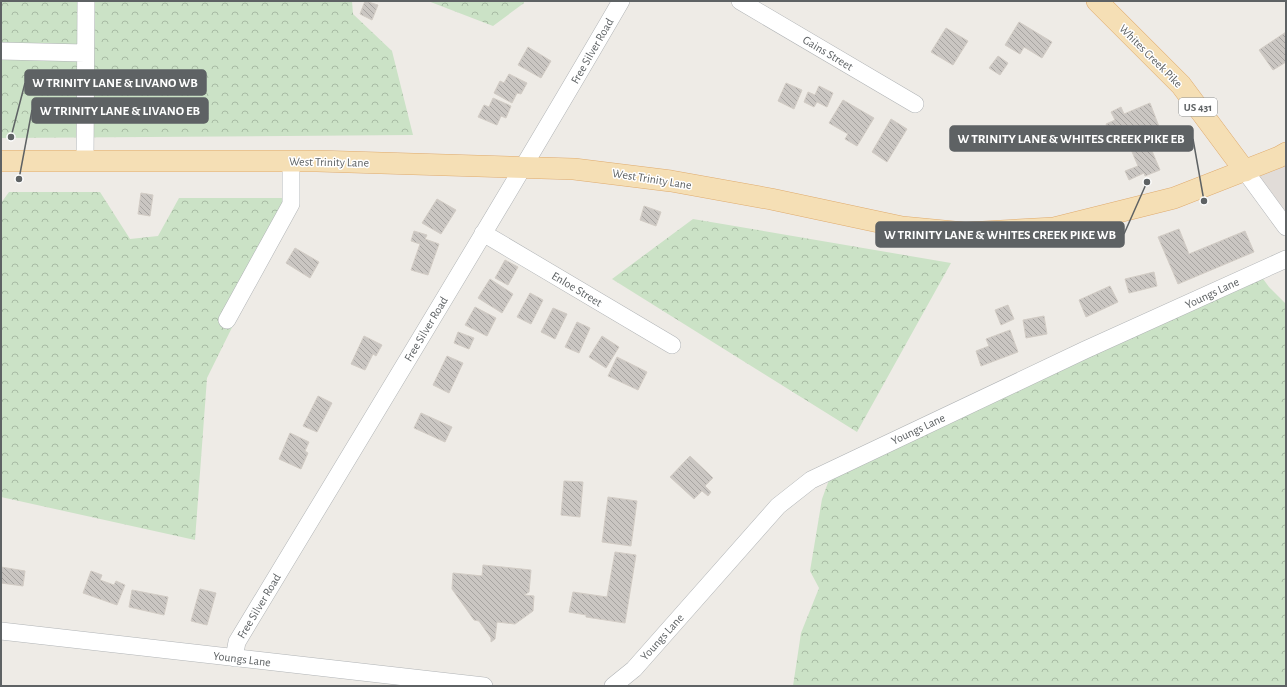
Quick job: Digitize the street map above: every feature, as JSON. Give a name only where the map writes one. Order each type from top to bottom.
[{"type":"main road","name":"Whites Creek Pike","points":[[1097,1],[1181,85],[1245,171]]},
{"type":"main road","name":"West Trinity Lane","points":[[1,161],[291,161],[525,166],[574,169],[671,181],[771,199],[902,227],[965,233],[1054,228],[1174,198],[1245,171],[1286,153]]},
{"type":"street","points":[[85,162],[86,1]]},
{"type":"street","name":"Free Silver Road","points":[[234,658],[237,642],[483,233],[525,166],[621,1]]},
{"type":"street","name":"Gains Street","points":[[740,1],[915,104]]},
{"type":"street","points":[[1,51],[85,53]]},
{"type":"street","points":[[227,320],[291,204],[291,161]]},
{"type":"street","points":[[1245,171],[1286,227]]},
{"type":"street","name":"Enloe Street","points":[[483,233],[672,345]]},
{"type":"street","name":"Youngs Lane","points":[[613,686],[634,669],[778,506],[811,480],[1085,350],[1286,259]]},
{"type":"street","name":"Youngs Lane","points":[[1,631],[484,686]]},
{"type":"shaded area","points":[[1286,153],[1286,227],[1245,171]]},
{"type":"green space","points":[[1,1],[352,1],[353,14],[392,51],[413,135],[1,138]]},
{"type":"green space","points":[[428,1],[524,1],[524,3],[493,26]]},
{"type":"green space","points":[[9,192],[100,192],[130,239],[158,236],[179,198],[296,198],[207,378],[195,540],[1,497],[1,203]]},
{"type":"green space","points":[[693,219],[951,263],[857,432],[612,279]]},
{"type":"green space","points":[[1258,272],[1269,287],[1286,304],[1286,686],[793,686],[801,633],[819,588],[810,571],[822,499],[833,469]]},
{"type":"building","points":[[365,1],[378,5],[372,20],[360,14]]},
{"type":"building","points":[[1019,22],[1052,42],[1042,58],[1024,47],[1020,54],[1005,45]]},
{"type":"building","points":[[946,28],[968,41],[953,65],[931,52]]},
{"type":"building","points":[[1286,32],[1286,62],[1273,70],[1259,50]]},
{"type":"building","points":[[528,47],[551,61],[541,78],[518,65]]},
{"type":"building","points":[[998,56],[1008,63],[1000,75],[989,68]]},
{"type":"building","points":[[509,74],[527,83],[521,94],[517,93],[512,103],[494,93],[500,81],[504,83]]},
{"type":"building","points":[[786,83],[802,90],[794,109],[778,101]]},
{"type":"building","points":[[819,86],[833,93],[827,107],[817,102],[814,107],[804,102],[808,92],[815,95]]},
{"type":"building","points":[[493,98],[511,106],[506,118],[501,116],[497,125],[478,117],[484,105],[489,107]]},
{"type":"building","points":[[843,100],[874,118],[857,146],[845,139],[848,134],[829,123]]},
{"type":"building","points":[[1150,103],[1166,145],[1152,151],[1160,170],[1145,176],[1144,173],[1129,180],[1125,171],[1138,166],[1127,140],[1115,145],[1106,124],[1115,120],[1111,112],[1121,107],[1124,114]]},
{"type":"building","points":[[891,119],[907,129],[887,162],[872,152]]},
{"type":"building","points":[[141,193],[153,195],[150,216],[138,214]]},
{"type":"building","points":[[437,199],[456,210],[441,234],[422,223]]},
{"type":"building","points":[[644,206],[661,212],[656,226],[640,220]]},
{"type":"building","points":[[1179,229],[1189,254],[1245,231],[1254,252],[1178,284],[1158,237]]},
{"type":"building","points":[[414,231],[427,235],[425,239],[439,244],[428,275],[411,270],[420,244],[411,241]]},
{"type":"building","points":[[295,248],[319,262],[310,278],[286,263]]},
{"type":"building","points":[[505,260],[518,267],[508,285],[495,278]]},
{"type":"building","points":[[1154,272],[1157,286],[1129,293],[1125,279]]},
{"type":"building","points":[[490,279],[513,294],[502,313],[478,298]]},
{"type":"building","points":[[1110,286],[1118,302],[1086,317],[1079,300]]},
{"type":"building","points":[[530,293],[543,300],[531,324],[517,317]]},
{"type":"building","points":[[1008,305],[1014,319],[1001,325],[995,310]]},
{"type":"building","points":[[475,307],[496,318],[487,336],[465,325]]},
{"type":"building","points":[[553,308],[567,314],[555,339],[541,332]]},
{"type":"building","points":[[1044,316],[1047,334],[1026,338],[1023,320]]},
{"type":"building","points":[[577,322],[590,328],[579,353],[565,347]]},
{"type":"building","points":[[1010,330],[1018,352],[981,366],[976,351],[989,346],[986,339]]},
{"type":"building","points":[[458,332],[474,338],[469,349],[454,343]]},
{"type":"building","points":[[364,336],[382,345],[376,356],[373,354],[365,370],[351,364]]},
{"type":"building","points":[[602,336],[619,347],[606,368],[589,357]]},
{"type":"building","points":[[447,356],[463,363],[449,393],[433,385]]},
{"type":"building","points":[[617,357],[647,372],[638,390],[608,376]]},
{"type":"building","points":[[318,396],[332,403],[317,432],[303,426]]},
{"type":"building","points":[[421,413],[452,427],[445,442],[414,428]]},
{"type":"building","points":[[290,433],[309,442],[305,451],[308,453],[301,469],[279,459]]},
{"type":"building","points":[[690,456],[713,478],[705,486],[711,492],[708,496],[702,491],[694,499],[670,477]]},
{"type":"building","points":[[564,481],[583,482],[580,517],[561,515]]},
{"type":"building","points":[[608,497],[637,501],[631,546],[602,542]]},
{"type":"building","points":[[615,552],[636,555],[625,623],[586,617],[586,615],[569,612],[573,592],[607,597]]},
{"type":"building","points":[[483,565],[531,570],[529,592],[524,595],[534,596],[533,611],[515,624],[497,622],[495,639],[491,642],[491,638],[479,621],[474,620],[452,589],[453,573],[482,576]]},
{"type":"building","points":[[1,567],[25,571],[23,586],[1,583]]},
{"type":"building","points":[[91,571],[102,575],[100,580],[114,585],[116,581],[125,585],[117,605],[83,593]]},
{"type":"building","points":[[200,589],[216,593],[207,625],[191,621]]},
{"type":"building","points":[[132,590],[168,597],[164,615],[129,607]]},
{"type":"place","name":"W TRINITY LANE & LIVANO WB","points":[[11,137]]},
{"type":"place","name":"W TRINITY LANE & LIVANO EB","points":[[19,179]]},
{"type":"place","name":"W TRINITY LANE & WHITES CREEK PIKE WB","points":[[1147,182]]},
{"type":"place","name":"W TRINITY LANE & WHITES CREEK PIKE EB","points":[[1204,201]]}]
